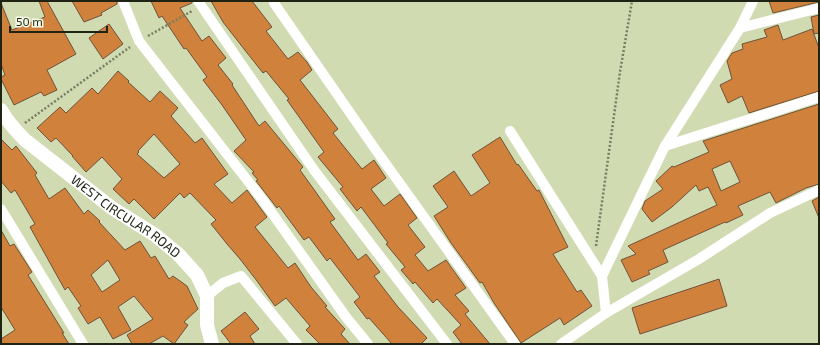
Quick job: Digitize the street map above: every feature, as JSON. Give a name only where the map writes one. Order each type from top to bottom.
[{"type":"street","points":[[122,1],[139,41],[262,199],[346,317],[368,344]]},
{"type":"street","points":[[602,276],[665,146],[740,28],[753,1]]},
{"type":"street","points":[[200,3],[314,170],[448,344]]},
{"type":"street","points":[[274,3],[373,146],[515,344]]},
{"type":"street","points":[[740,28],[819,8]]},
{"type":"street","points":[[665,146],[819,97]]},
{"type":"street","name":"WEST CIRCULAR ROAD","points":[[1,110],[3,115],[25,140],[112,208],[155,236],[179,255],[197,275],[207,296],[207,325],[212,344]]},
{"type":"street","points":[[510,131],[602,276],[606,313]]},
{"type":"street","points":[[561,344],[606,313],[699,259],[770,214],[819,190]]},
{"type":"street","points":[[1,209],[83,344]]},
{"type":"street","points":[[207,296],[223,283],[241,276],[297,344]]},
{"type":"path","points":[[594,262],[620,72],[632,1]]},
{"type":"path","points":[[15,130],[139,41],[200,3]]},
{"type":"building","points":[[39,1],[47,1],[76,54],[47,70],[57,90],[44,96],[41,92],[14,105],[1,79],[1,77],[5,75],[1,64],[1,3],[12,30],[45,17]]},
{"type":"building","points":[[72,1],[117,1],[117,4],[101,13],[102,15],[84,22]]},
{"type":"building","points":[[151,1],[192,1],[192,3],[180,8],[202,41],[209,36],[226,58],[218,65],[233,84],[232,85],[259,126],[265,121],[303,167],[300,170],[335,219],[330,222],[358,260],[366,254],[380,272],[374,276],[398,307],[427,338],[421,344],[392,344],[369,318],[367,319],[354,302],[360,297],[330,258],[327,261],[309,237],[304,240],[279,206],[277,208],[256,181],[258,180],[252,173],[254,172],[234,151],[246,140],[203,80],[207,77],[186,48],[184,49],[162,16],[159,18]]},
{"type":"building","points":[[211,1],[252,1],[272,27],[266,31],[288,59],[298,52],[307,62],[312,70],[300,80],[338,129],[333,133],[362,169],[374,160],[386,178],[371,189],[384,206],[400,194],[417,218],[408,225],[425,247],[415,255],[428,271],[446,260],[466,288],[455,295],[469,311],[465,314],[490,344],[462,344],[453,332],[461,325],[437,299],[433,303],[415,282],[413,284],[401,270],[405,267],[386,244],[388,243],[361,207],[357,211],[340,189],[343,187],[318,157],[324,152],[287,100],[289,99],[266,71],[263,73],[223,22]]},
{"type":"building","points":[[769,1],[819,1],[819,2],[773,13]]},
{"type":"building","points":[[819,15],[819,33],[814,34],[811,17]]},
{"type":"building","points":[[109,24],[123,44],[103,59],[89,38]]},
{"type":"building","points":[[778,25],[783,40],[812,29],[819,48],[819,91],[749,113],[742,96],[728,103],[720,85],[732,79],[727,61],[732,53],[743,49],[742,44],[767,37],[764,30]]},
{"type":"building","points":[[118,71],[150,102],[160,91],[178,108],[171,116],[195,143],[202,138],[228,174],[214,184],[232,203],[247,190],[267,217],[255,227],[288,268],[295,263],[311,287],[327,306],[325,307],[345,329],[341,334],[350,344],[320,344],[306,330],[310,326],[286,298],[275,306],[240,259],[211,224],[216,220],[190,193],[184,198],[180,193],[154,219],[134,199],[129,204],[113,189],[122,179],[102,157],[86,172],[56,138],[51,142],[37,128],[60,107],[66,113],[92,88],[98,94]],"holes":[[[154,134],[180,164],[164,178],[137,154]]]},
{"type":"building","points":[[819,104],[819,184],[806,188],[776,203],[770,192],[738,206],[743,215],[663,250],[668,262],[648,271],[650,274],[632,282],[621,260],[636,254],[628,246],[717,205],[708,187],[699,191],[696,185],[672,207],[652,222],[642,209],[645,201],[663,189],[656,181],[672,166],[674,167],[709,152],[703,141]],"holes":[[[730,161],[740,182],[721,191],[712,169]]]},
{"type":"building","points":[[500,137],[517,165],[518,164],[537,191],[539,190],[568,247],[553,254],[577,292],[581,290],[592,306],[564,325],[560,318],[521,343],[494,303],[482,282],[480,283],[451,243],[434,216],[448,207],[433,186],[454,171],[471,196],[490,183],[472,155]]},
{"type":"building","points":[[1,139],[12,150],[16,146],[37,173],[35,175],[49,199],[65,188],[84,214],[88,210],[100,221],[99,222],[125,250],[140,241],[151,258],[155,256],[169,279],[173,276],[187,286],[198,309],[184,322],[188,325],[174,344],[163,336],[149,344],[132,344],[127,335],[153,319],[134,296],[118,307],[131,330],[113,339],[100,317],[88,324],[78,308],[81,306],[68,287],[65,290],[30,227],[35,224],[15,190],[11,193],[1,181]],"holes":[[[108,260],[120,280],[102,292],[91,275]]]},
{"type":"building","points":[[819,197],[819,218],[812,201]]},
{"type":"building","points":[[1,230],[10,246],[14,244],[32,272],[28,275],[64,333],[62,333],[69,344],[1,344],[1,339],[15,330],[1,307]]},
{"type":"building","points":[[719,279],[727,306],[640,334],[632,308]]},
{"type":"building","points":[[245,312],[259,329],[250,336],[255,344],[231,344],[221,331]]}]
